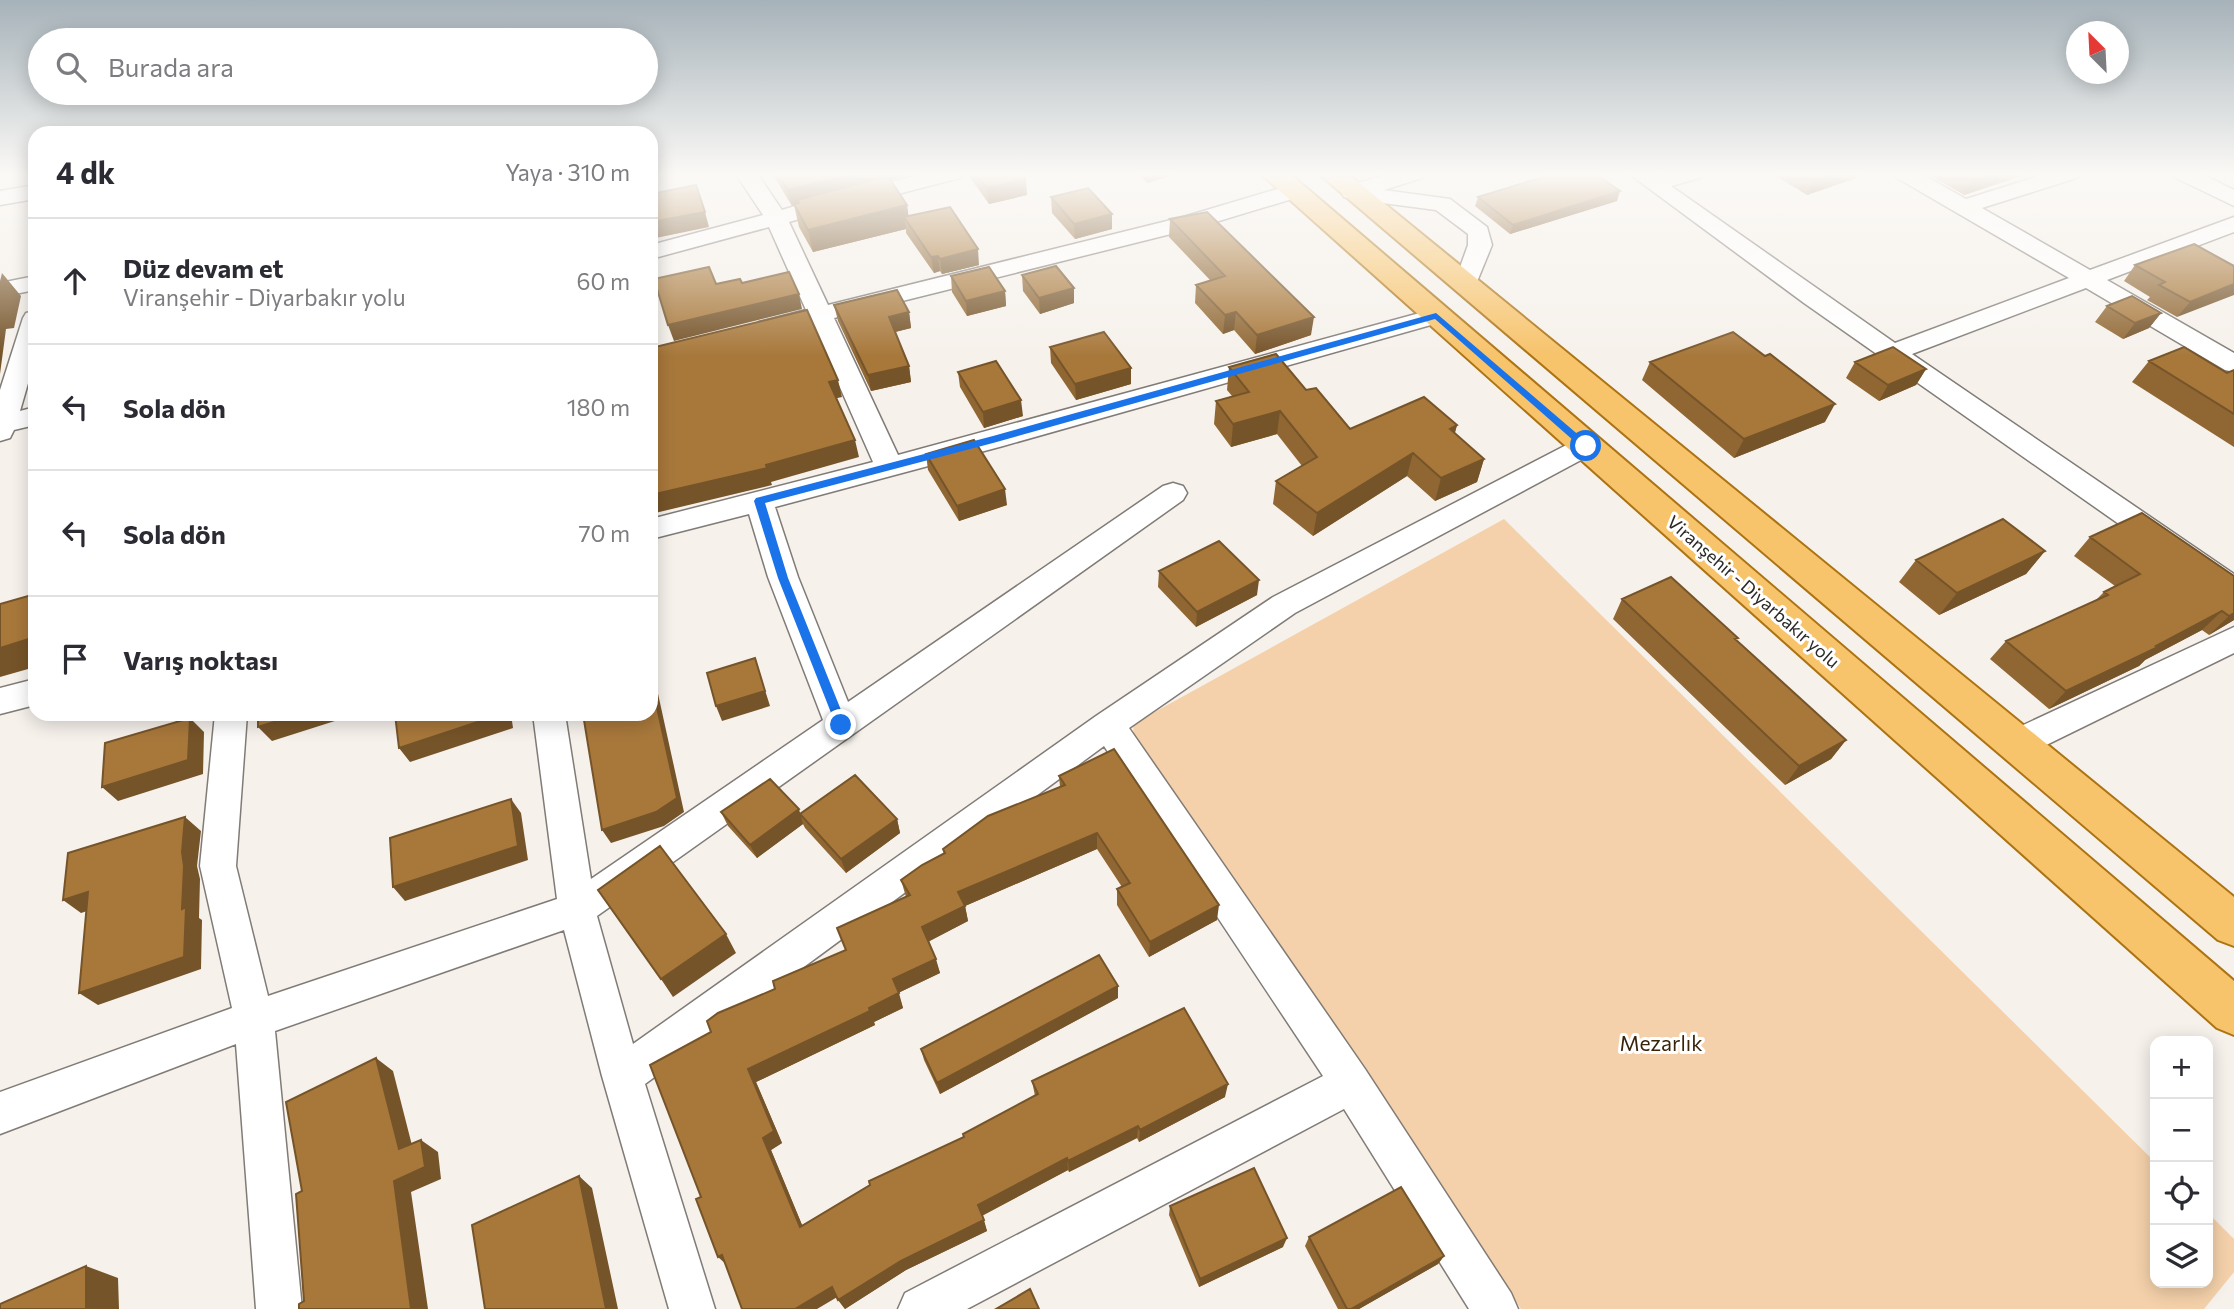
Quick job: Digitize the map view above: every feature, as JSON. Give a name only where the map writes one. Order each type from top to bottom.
[{"type":"main road","name":"Viranşehir - Diyarbakır yolu","points":[[1343,234],[2234,1012]]},
{"type":"main road","points":[[1405,234],[2234,925]]},
{"type":"street","points":[[658,250],[717,234]]},
{"type":"street","points":[[783,234],[889,466]]},
{"type":"street","points":[[741,334],[1143,234]]},
{"type":"street","points":[[1466,284],[1479,245],[1479,234]]},
{"type":"street","points":[[1725,234],[2234,589]]},
{"type":"street","points":[[2011,234],[2234,364]]},
{"type":"street","points":[[1894,352],[2207,234]]},
{"type":"street","points":[[0,289],[28,285]]},
{"type":"street","points":[[658,527],[1436,316]]},
{"type":"street","points":[[1,427],[28,340]]},
{"type":"street","points":[[1,427],[28,418]]},
{"type":"street","points":[[622,1076],[1108,725],[1284,605],[1586,446]]},
{"type":"street","points":[[0,1113],[254,1019],[577,909],[1173,493]]},
{"type":"street","points":[[759,501],[783,578],[841,725]]},
{"type":"street","points":[[2016,744],[2234,639]]},
{"type":"street","points":[[0,701],[28,694]]},
{"type":"street","points":[[230,721],[218,866],[254,1019],[279,1309]]},
{"type":"street","points":[[550,721],[577,909],[622,1076],[692,1309]]},
{"type":"street","points":[[1108,725],[1351,1083],[1495,1309]]},
{"type":"street","points":[[921,1309],[1351,1083]]},
{"type":"green space","name":"Mezarlık","points":[[1504,519],[2150,1157],[2150,1288],[2213,1288],[2213,1218],[2234,1239],[2234,1272],[2204,1309],[1521,1309],[1134,737],[1133,724]]},
{"type":"building","points":[[916,234],[968,234],[978,249],[940,259],[938,256],[931,257]]},
{"type":"building","points":[[1185,234],[1230,234],[1314,317],[1257,335],[1236,312],[1225,315],[1196,285],[1225,276]]},
{"type":"building","points":[[2194,244],[2234,266],[2234,284],[2190,302],[2159,285],[2165,282],[2135,265]]},
{"type":"building","points":[[1056,266],[1074,288],[1039,298],[1022,275]]},
{"type":"building","points":[[709,267],[716,284],[740,279],[742,283],[789,272],[799,294],[668,325],[658,292],[658,278]]},
{"type":"building","points":[[989,267],[1005,291],[966,301],[951,276]]},
{"type":"building","points":[[897,290],[909,312],[889,317],[909,366],[868,375],[834,305]]},
{"type":"building","points":[[2132,296],[2161,313],[2135,323],[2107,306]]},
{"type":"building","points":[[807,310],[838,380],[829,382],[855,440],[766,465],[767,468],[658,493],[658,346]]},
{"type":"building","points":[[1104,332],[1131,368],[1075,384],[1050,347]]},
{"type":"building","points":[[1733,332],[1765,356],[1770,354],[1835,404],[1744,439],[1650,362]]},
{"type":"building","points":[[1893,347],[1926,369],[1888,385],[1855,362]]},
{"type":"building","points":[[2184,347],[2227,373],[2234,370],[2234,414],[2149,361]]},
{"type":"building","points":[[1276,354],[1306,390],[1316,388],[1350,429],[1424,397],[1457,425],[1450,429],[1484,459],[1441,478],[1413,453],[1317,513],[1276,481],[1317,457],[1280,411],[1233,424],[1216,401],[1249,392],[1229,367]]},
{"type":"building","points":[[996,361],[1021,400],[983,412],[958,372]]},
{"type":"building","points":[[974,440],[1005,489],[957,506],[926,454]]},
{"type":"building","points":[[2142,513],[2234,576],[2234,613],[2229,616],[2222,611],[2156,646],[2158,647],[2066,691],[2006,641],[2108,595],[2104,592],[2140,574],[2090,537]]},
{"type":"building","points":[[2003,519],[2045,551],[1957,593],[1916,560]]},
{"type":"building","points":[[1219,541],[1259,580],[1197,612],[1159,571]]},
{"type":"building","points":[[1671,577],[1846,740],[1799,766],[1622,599]]},
{"type":"building","points":[[28,596],[28,639],[0,648],[0,604]]},
{"type":"building","points":[[755,658],[765,691],[716,706],[707,673]]},
{"type":"building","points":[[658,712],[677,798],[656,812],[602,830],[584,721],[658,721]]},
{"type":"building","points":[[180,721],[190,721],[188,760],[102,787],[105,743]]},
{"type":"building","points":[[258,721],[277,721],[258,727]]},
{"type":"building","points":[[396,721],[481,721],[399,748]]},
{"type":"building","points":[[1114,749],[1219,905],[1150,942],[1117,889],[1130,883],[1097,833],[958,892],[965,906],[922,927],[936,959],[893,979],[899,993],[869,1008],[870,1011],[748,1069],[774,1131],[763,1138],[800,1227],[870,1185],[869,1181],[964,1137],[963,1134],[1038,1094],[1032,1081],[1184,1008],[1228,1084],[1140,1130],[1138,1126],[1068,1161],[1067,1158],[978,1205],[984,1220],[901,1261],[838,1300],[832,1287],[795,1309],[742,1309],[722,1255],[718,1257],[696,1199],[701,1197],[650,1065],[711,1032],[707,1021],[718,1013],[775,989],[773,981],[846,950],[837,928],[910,895],[901,880],[945,853],[943,849],[988,816],[1065,785],[1059,776]]},
{"type":"building","points":[[855,775],[897,819],[841,859],[800,814]]},
{"type":"building","points":[[770,779],[799,809],[750,845],[721,812]]},
{"type":"building","points":[[511,799],[518,846],[393,887],[390,838]]},
{"type":"building","points":[[185,817],[182,852],[182,909],[186,907],[184,957],[79,993],[88,892],[63,900],[68,853]]},
{"type":"building","points":[[660,846],[726,934],[661,979],[598,890]]},
{"type":"building","points":[[1099,955],[1118,986],[937,1083],[921,1049]]},
{"type":"building","points":[[376,1058],[399,1149],[421,1140],[425,1167],[394,1181],[411,1309],[299,1309],[299,1304],[304,1301],[296,1194],[302,1191],[286,1102]]},
{"type":"building","points":[[1254,1168],[1287,1238],[1200,1279],[1170,1206]]},
{"type":"building","points":[[579,1176],[606,1309],[485,1309],[472,1225]]},
{"type":"building","points":[[1401,1187],[1444,1256],[1347,1309],[1309,1237]]},
{"type":"building","points":[[86,1266],[86,1309],[0,1309],[0,1304]]},
{"type":"building","points":[[1030,1289],[1039,1309],[996,1309]]},
{"type":"route","points":[[841,725],[783,578],[759,501],[993,440],[1436,316],[1586,446]]}]
